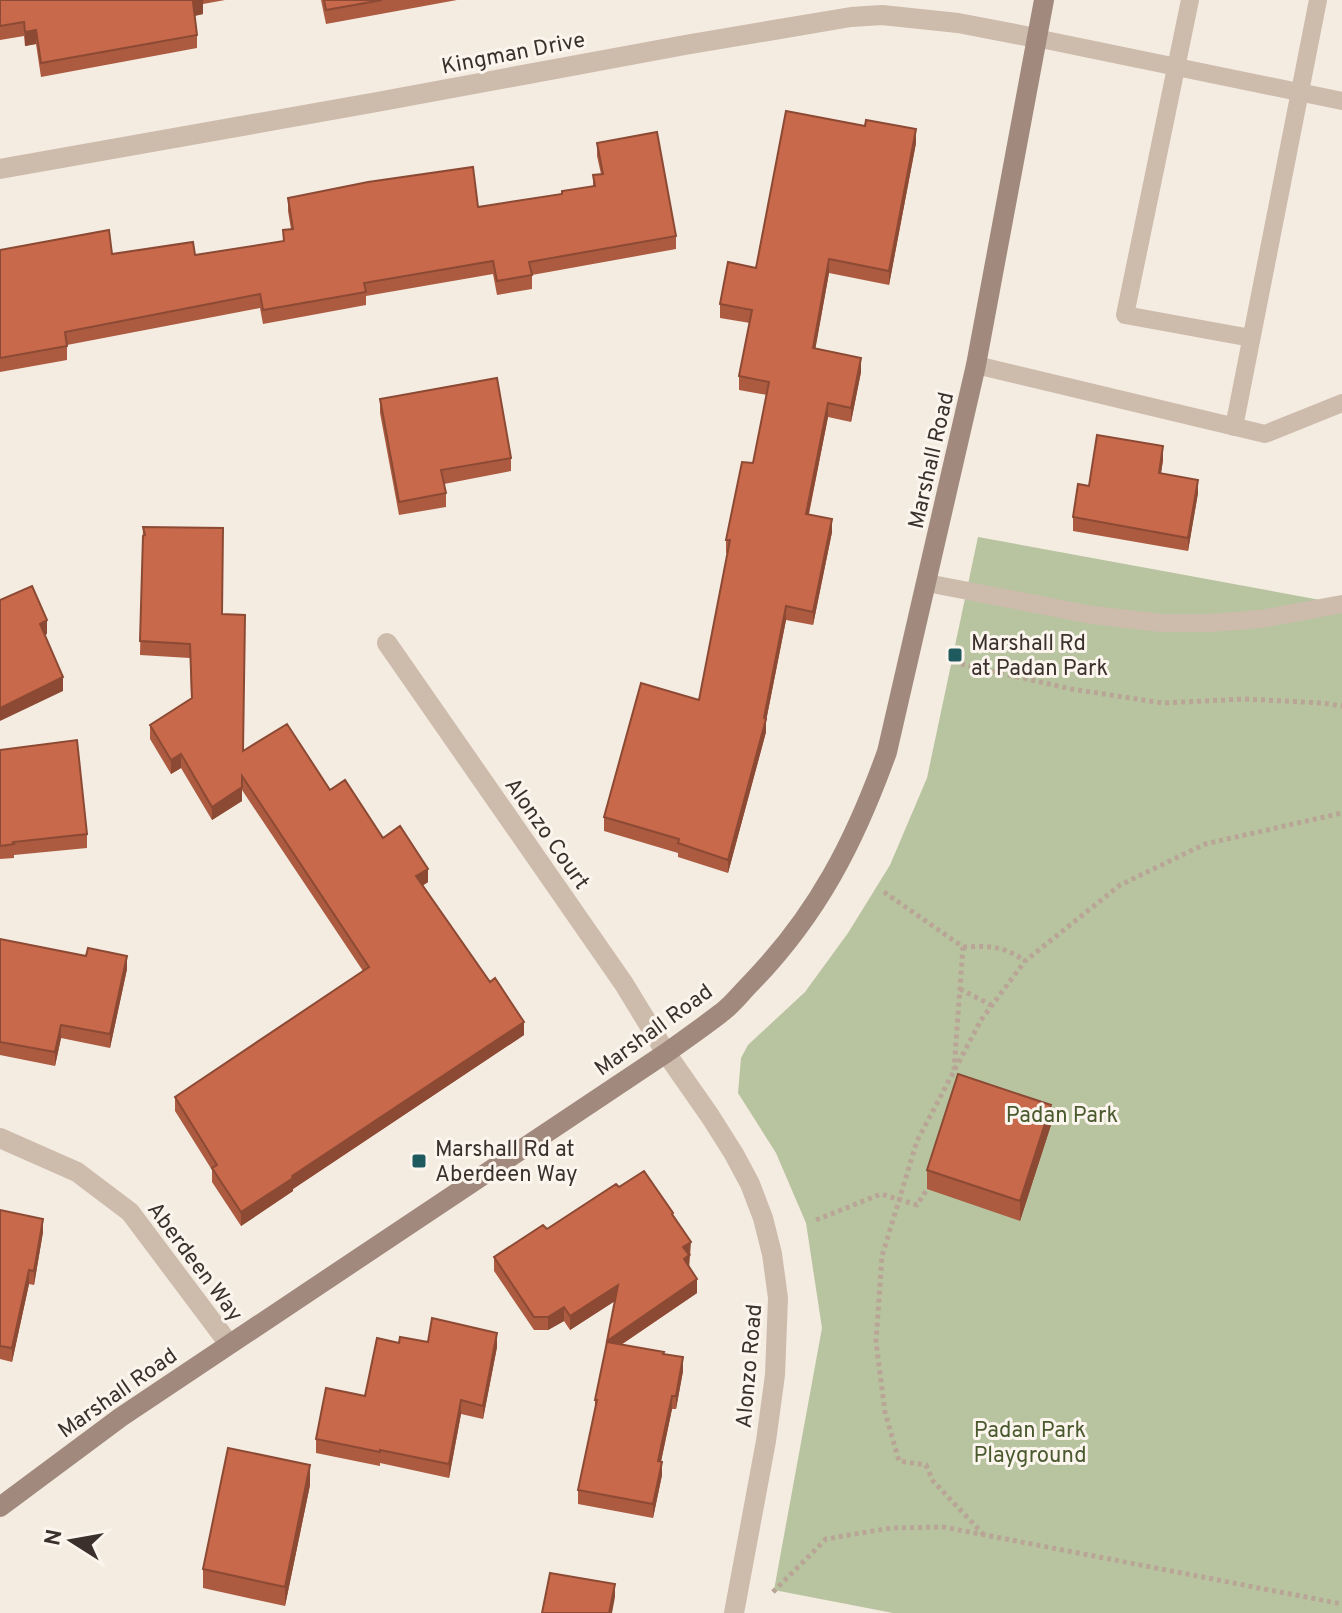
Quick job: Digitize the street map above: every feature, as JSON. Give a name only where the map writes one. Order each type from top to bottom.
[{"type":"street","name":"Marshall Road","points":[[0,1507],[121,1417],[722,1013],[769,964],[818,901],[845,855],[887,752],[976,365],[1044,0]]},
{"type":"street","name":"Kingman Drive","points":[[0,169],[851,17],[882,15],[958,23],[1036,38]]},
{"type":"street","name":"Alonzo Court","points":[[387,643],[624,984],[666,1053]]},
{"type":"street","name":"Alonzo Road","points":[[666,1053],[710,1116],[750,1184],[772,1254],[778,1298],[775,1375],[766,1441],[734,1613]]},
{"type":"street","name":"Aberdeen Way","points":[[0,1138],[77,1172],[130,1212],[229,1344]]},
{"type":"lane","points":[[1190,0],[1125,315],[1251,338]]},
{"type":"lane","points":[[1234,427],[1318,0]]},
{"type":"lane","points":[[1036,38],[1342,101]]},
{"type":"lane","points":[[976,365],[1265,434],[1342,403]]},
{"type":"lane","points":[[927,583],[1092,615],[1162,623],[1261,619],[1342,604]]},
{"type":"path","points":[[961,664],[1071,689],[1163,703],[1245,699],[1342,706]]},
{"type":"path","points":[[984,1535],[933,1481],[926,1465],[899,1461],[885,1412],[876,1342],[882,1256],[917,1141],[981,1020],[1025,961],[1120,885],[1205,844],[1342,813]]},
{"type":"path","points":[[884,892],[963,947],[992,946],[1010,951],[1025,961]]},
{"type":"path","points":[[954,1072],[963,947]]},
{"type":"path","points":[[960,989],[992,1005]]},
{"type":"path","points":[[816,1220],[881,1194],[917,1205],[927,1189]]},
{"type":"path","points":[[771,1601],[774,1590],[826,1539],[891,1528],[944,1527],[1342,1604]]},
{"type":"green space","name":"Padan Park","points":[[978,537],[1342,604],[1342,1613],[893,1613],[774,1590],[822,1328],[806,1223],[776,1153],[738,1093],[741,1058],[748,1045],[805,992],[848,933],[890,865],[927,778]]},
{"type":"building","points":[[0,0],[203,0],[193,2],[197,35],[41,63],[36,30],[25,32],[24,22],[0,26]]},
{"type":"building","points":[[324,0],[382,0],[326,10]]},
{"type":"building","points":[[786,111],[865,126],[866,120],[916,129],[889,271],[829,259],[813,348],[861,358],[851,408],[828,403],[806,514],[832,519],[813,612],[786,606],[766,719],[728,860],[678,843],[679,839],[604,817],[641,683],[699,700],[742,462],[753,463],[769,382],[739,376],[752,310],[720,304],[728,262],[756,268]]},
{"type":"building","points":[[657,132],[676,236],[529,262],[532,275],[497,281],[493,261],[364,283],[366,292],[263,310],[260,294],[65,332],[67,346],[0,358],[0,250],[109,230],[112,254],[193,242],[195,255],[284,241],[283,230],[293,229],[288,198],[368,182],[473,167],[478,207],[562,194],[562,191],[595,186],[593,175],[603,174],[597,143]]},
{"type":"building","points":[[497,378],[511,458],[441,470],[446,493],[399,502],[380,399]]},
{"type":"building","points":[[1097,435],[1163,446],[1159,473],[1198,480],[1188,538],[1073,517],[1078,484],[1089,486]]},
{"type":"building","points":[[143,527],[223,528],[222,614],[245,615],[243,751],[287,724],[330,790],[345,780],[383,838],[400,826],[428,869],[416,876],[490,982],[495,978],[524,1022],[241,1212],[212,1168],[217,1165],[175,1097],[369,967],[242,776],[242,787],[212,807],[181,754],[171,760],[150,725],[192,698],[190,644],[140,641]]},
{"type":"building","points":[[32,586],[47,620],[40,624],[63,677],[0,708],[0,600]]},
{"type":"building","points":[[77,740],[87,834],[0,846],[0,750]]},
{"type":"building","points":[[0,939],[86,956],[88,948],[127,956],[110,1034],[61,1025],[55,1052],[0,1042]]},
{"type":"building","points":[[958,1074],[1051,1105],[1020,1201],[927,1170]]},
{"type":"building","points":[[644,1171],[691,1242],[683,1247],[689,1255],[684,1259],[697,1279],[607,1341],[618,1285],[570,1316],[564,1307],[548,1317],[534,1317],[494,1257],[543,1225],[547,1229],[616,1184],[619,1187]]},
{"type":"building","points":[[0,1210],[43,1219],[34,1271],[29,1270],[12,1348],[0,1346]]},
{"type":"building","points":[[432,1318],[497,1333],[483,1406],[461,1400],[449,1464],[316,1439],[326,1388],[365,1396],[377,1338],[399,1343],[400,1337],[428,1342]]},
{"type":"building","points":[[607,1342],[683,1357],[658,1461],[662,1462],[653,1504],[578,1490]]},
{"type":"building","points":[[228,1448],[310,1465],[285,1587],[203,1569]]},
{"type":"building","points":[[550,1573],[615,1584],[609,1613],[542,1613]]},
{"type":"place","name":"Marshall Rd at Padan Park","points":[[955,655]]},
{"type":"place","name":"Marshall Rd at Aberdeen Way","points":[[419,1161]]},
{"type":"park label","name":"Padan Park Playground","points":[[1030,1442]]}]
